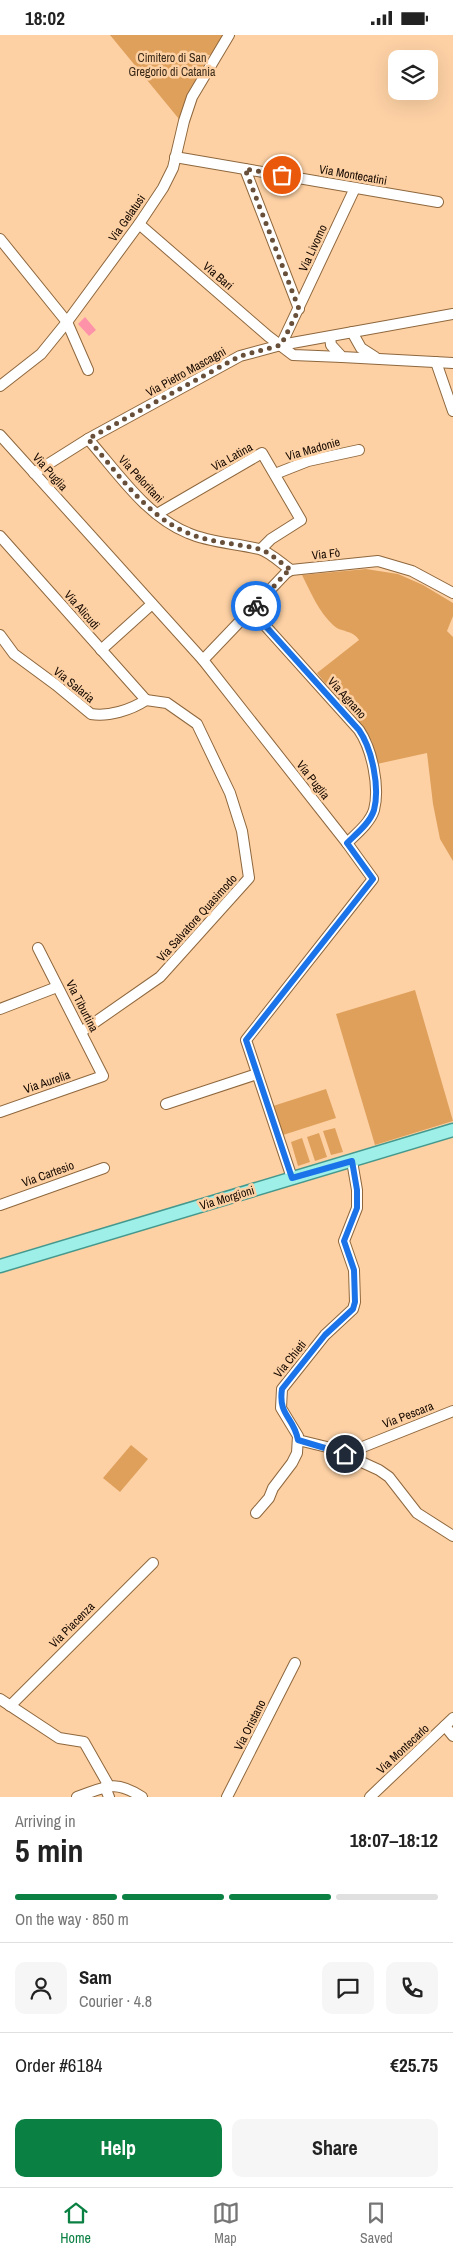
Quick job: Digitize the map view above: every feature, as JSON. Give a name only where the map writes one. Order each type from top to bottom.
[{"type":"main road","name":"Via Morgioni","points":[[0,1265],[453,1130]]},
{"type":"street","name":"Via Gelatusi","points":[[0,387],[41,354],[139,225],[169,178],[192,97],[229,35]]},
{"type":"street","name":"Via Montecatini","points":[[175,157],[438,202]]},
{"type":"street","points":[[245,169],[299,309]]},
{"type":"street","name":"Via Livorno","points":[[281,345],[355,188]]},
{"type":"street","name":"Via Bari","points":[[139,225],[292,355],[453,363]]},
{"type":"street","points":[[0,239],[67,322],[88,370]]},
{"type":"street","name":"Via Pietro Mascagni","points":[[34,473],[88,439],[240,356],[281,345],[453,314]]},
{"type":"street","points":[[352,332],[367,353],[378,358]]},
{"type":"street","points":[[330,337],[331,345],[342,357]]},
{"type":"street","points":[[436,362],[453,411]]},
{"type":"street","name":"Via Puglia","points":[[0,435],[203,660],[347,843],[373,879],[246,1040],[292,1178]]},
{"type":"street","name":"Via Peloritani","points":[[88,439],[164,521],[189,534],[216,542],[261,549],[291,570]]},
{"type":"street","name":"Via Madonie","points":[[275,475],[308,461],[359,450]]},
{"type":"street","name":"Via Latina","points":[[157,515],[262,453],[301,520],[272,539],[261,549]]},
{"type":"street","name":"Via Alicudi","points":[[0,536],[146,700]]},
{"type":"street","name":"Via Fò","points":[[291,570],[378,561],[412,571],[453,593]]},
{"type":"street","points":[[203,660],[291,570]]},
{"type":"street","points":[[101,650],[152,604]]},
{"type":"street","name":"Via Agnano","points":[[252,611],[359,730],[366,741],[370,751],[376,790],[374,810],[369,821],[347,843]]},
{"type":"street","name":"Via Salaria","points":[[0,635],[14,654],[91,714],[98,715],[131,709],[146,700]]},
{"type":"street","name":"Via Salvatore Quasimodo","points":[[81,1032],[160,977],[249,878],[242,831],[230,793],[197,724],[167,703],[146,700]]},
{"type":"street","name":"Via Tiburtina","points":[[38,948],[103,1076]]},
{"type":"street","points":[[0,1009],[57,987]]},
{"type":"street","points":[[166,1104],[257,1074]]},
{"type":"street","name":"Via Aurelia","points":[[0,1112],[103,1076]]},
{"type":"street","name":"Via Chieti","points":[[298,1440],[294,1426],[281,1408],[282,1389],[325,1335],[353,1309],[355,1302],[354,1270],[344,1241],[357,1208],[357,1190],[352,1161]]},
{"type":"street","name":"Via Cartesio","points":[[0,1205],[104,1167]]},
{"type":"street","name":"Via Pescara","points":[[345,1454],[453,1411]]},
{"type":"street","points":[[256,1513],[269,1498],[273,1487],[292,1463],[297,1453],[298,1440],[345,1454],[389,1477],[417,1513],[453,1537]]},
{"type":"street","name":"Via Piacenza","points":[[10,1706],[153,1563]]},
{"type":"street","name":"Via Oristano","points":[[227,1797],[295,1663]]},
{"type":"street","points":[[0,1699],[59,1739],[84,1742],[107,1786],[110,1797]]},
{"type":"street","points":[[449,1722],[453,1736]]},
{"type":"street","name":"Via Montecarlo","points":[[370,1797],[449,1722]]},
{"type":"street","points":[[77,1797],[107,1786],[129,1789],[142,1797]]},
{"type":"green space","name":"Cimitero di San Gregorio di Catania","points":[[110,35],[223,35],[211,55],[208,55],[207,63],[179,119]]},
{"type":"green space","points":[[366,569],[398,574],[423,585],[453,603],[453,616],[447,631],[453,637],[453,861],[440,839],[433,804],[427,753],[377,764],[372,741],[317,673],[359,640],[353,634],[336,627],[328,620],[302,575]]},
{"type":"green space","points":[[415,990],[453,1121],[375,1145],[336,1014]]},
{"type":"green space","points":[[326,1089],[336,1118],[283,1135],[273,1106]]},
{"type":"green space","points":[[335,1128],[343,1152],[331,1155],[323,1131]]},
{"type":"green space","points":[[319,1133],[327,1157],[315,1161],[307,1137]]},
{"type":"green space","points":[[302,1138],[310,1162],[298,1166],[291,1142]]},
{"type":"green space","points":[[131,1445],[148,1459],[120,1492],[103,1478]]},
{"type":"shaded area","points":[[85,317],[96,330],[89,336],[78,324]]},
{"type":"way so far","points":[[256,606],[291,570],[261,549],[216,542],[189,534],[164,521],[134,492],[88,439],[240,356],[281,345],[299,309],[245,169],[282,175]]},
{"type":"route","points":[[256,606],[252,611],[359,730],[370,751],[376,790],[374,810],[369,821],[347,843],[373,879],[246,1040],[292,1178],[352,1161],[357,1190],[357,1208],[344,1241],[354,1270],[355,1302],[353,1309],[325,1335],[282,1389],[280,1398],[281,1408],[294,1426],[298,1440],[331,1448],[345,1454]]}]
